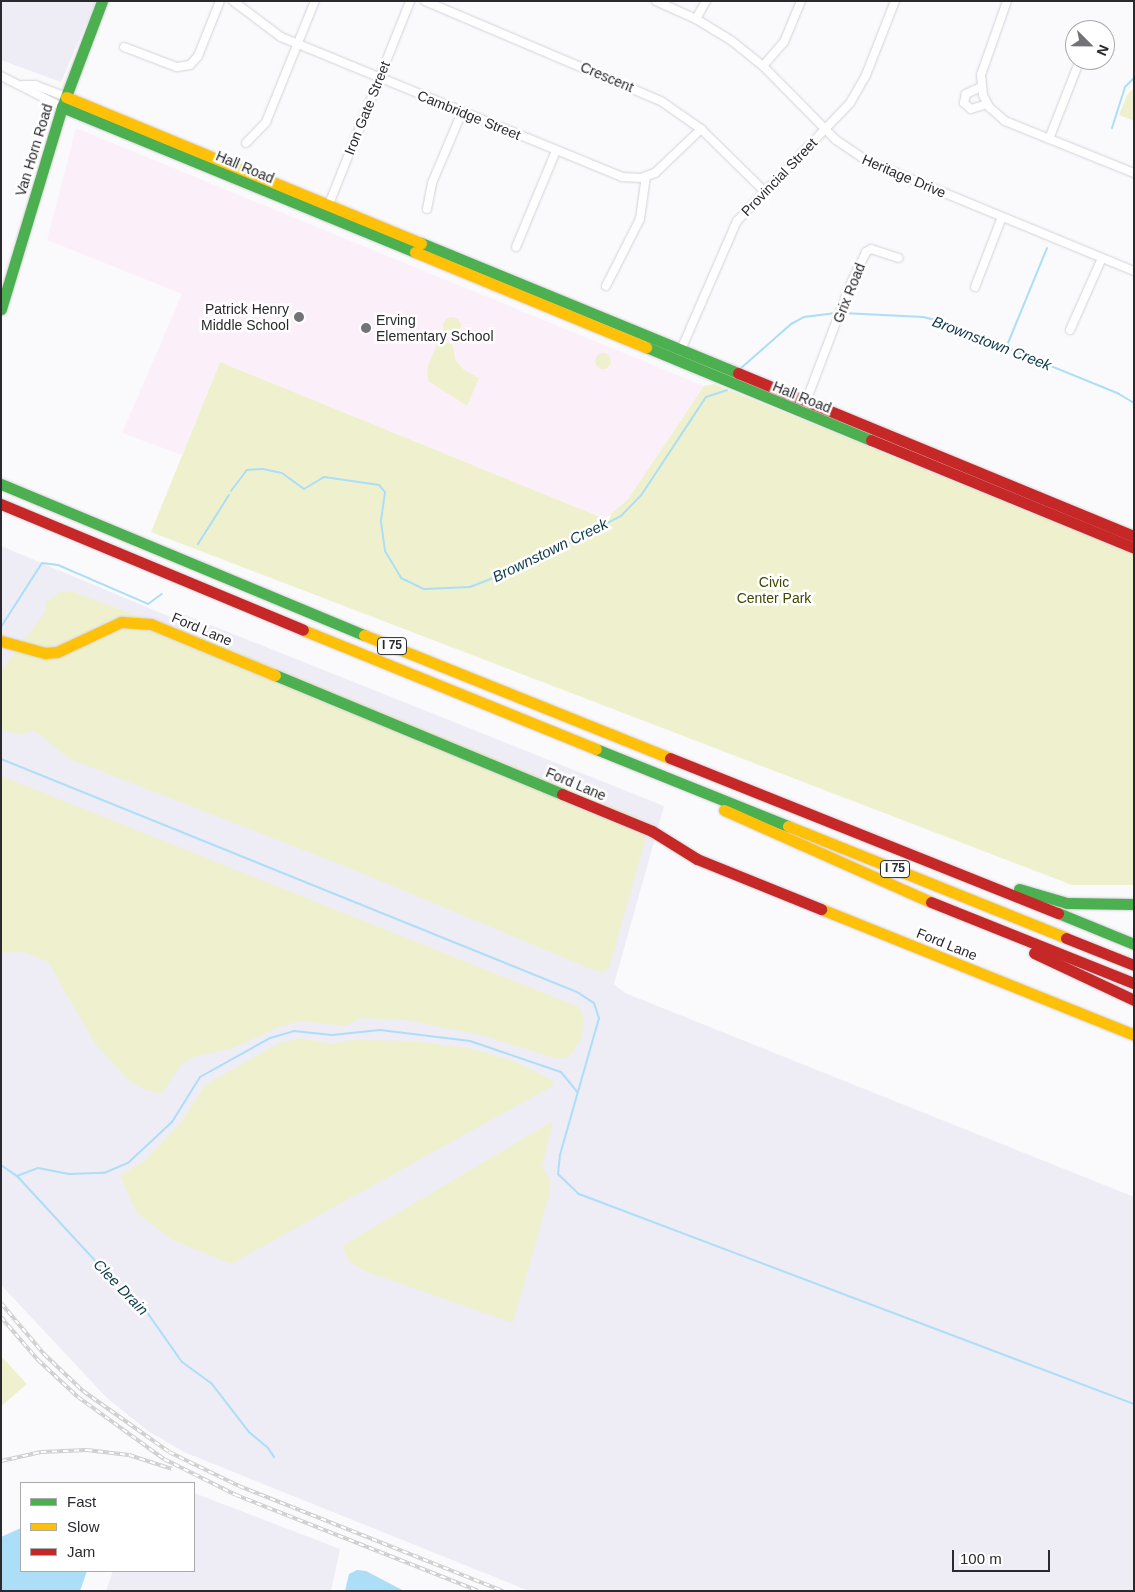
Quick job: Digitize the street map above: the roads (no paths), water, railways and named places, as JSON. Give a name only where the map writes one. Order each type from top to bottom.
[{"type":"main road","name":"Van Horn Road","points":[[1,310],[64,102],[102,1]]},
{"type":"main road","name":"Hall Road","points":[[64,102],[1081,521],[1134,548]]},
{"type":"main road","name":"I 75","points":[[1,484],[253,590],[1134,944]]},
{"type":"main road","name":"I 75","points":[[1,504],[656,774],[1134,965]]},
{"type":"main road","name":"Hall Road","points":[[1081,521],[1134,536]]},
{"type":"main road","name":"Ford Lane","points":[[1,641],[45,653],[56,652],[121,622],[151,624],[652,831],[698,859],[1134,1035]]},
{"type":"main road","points":[[656,774],[687,794],[958,914],[1134,983]]},
{"type":"main road","points":[[927,860],[948,862],[1068,903],[1134,904]]},
{"type":"main road","points":[[958,914],[970,923],[1134,1000]]},
{"type":"street","points":[[124,47],[172,64],[186,66],[196,60],[220,1]]},
{"type":"street","name":"Cambridge Street","points":[[233,1],[267,29],[298,44],[622,177],[646,176]]},
{"type":"street","points":[[246,143],[266,122],[315,1]]},
{"type":"street","name":"Iron Gate Street","points":[[326,210],[410,1]]},
{"type":"street","name":"Crescent","points":[[425,1],[647,93],[701,129],[764,190]]},
{"type":"street","name":"Heritage Drive","points":[[656,1],[696,19],[732,41],[763,66],[825,128],[867,161],[1134,270]]},
{"type":"street","points":[[696,19],[706,1]]},
{"type":"street","points":[[763,66],[784,42],[801,1]]},
{"type":"street","name":"Provincial Street","points":[[679,356],[730,232],[745,210],[825,128],[859,88],[895,1]]},
{"type":"street","points":[[1007,1],[982,68],[981,87],[987,104],[1005,121],[1134,173]]},
{"type":"street","points":[[1049,139],[1076,70]]},
{"type":"street","name":"Hall Road","points":[[1,76],[23,85],[32,94],[64,102]]},
{"type":"street","points":[[981,87],[966,94],[964,103],[971,109],[987,104]]},
{"type":"street","points":[[427,209],[432,183],[462,112]]},
{"type":"street","points":[[606,286],[640,219],[646,176],[661,168],[701,129]]},
{"type":"street","points":[[516,247],[556,151]]},
{"type":"street","points":[[975,288],[1002,217]]},
{"type":"street","name":"Grix Road","points":[[804,408],[850,283],[866,252],[871,249],[899,258]]},
{"type":"street","points":[[1070,330],[1102,258]]},
{"type":"water","points":[[20,1528],[20,1572],[87,1572],[80,1591],[1,1591],[1,1537]]},
{"type":"water","points":[[357,1570],[366,1571],[404,1591],[345,1591],[349,1574]]},
{"type":"waterway","points":[[1112,128],[1125,87],[1134,78]]},
{"type":"waterway","points":[[1006,348],[1047,248]]},
{"type":"waterway","name":"Brownstown Creek","points":[[741,368],[791,324],[804,317],[836,313]]},
{"type":"waterway","name":"Brownstown Creek","points":[[843,313],[923,317],[943,322],[1119,394],[1134,403]]},
{"type":"waterway","name":"Brownstown Creek","points":[[231,491],[247,470],[263,469],[282,473],[304,489],[324,477],[379,485],[385,492],[381,522],[385,551],[401,578],[424,589],[470,587],[526,565],[621,516],[642,494],[706,397],[727,390]]},
{"type":"waterway","name":"Brownstown Creek","points":[[198,544],[229,495]]},
{"type":"waterway","name":"Brownstown Creek","points":[[1,627],[42,563],[58,565],[148,604],[162,594]]},
{"type":"waterway","points":[[1,759],[577,992],[594,1003],[599,1018],[560,1155],[558,1174],[579,1194],[1134,1404]]},
{"type":"waterway","points":[[17,1176],[38,1168],[70,1174],[104,1173],[128,1163],[172,1122],[200,1077],[270,1038],[294,1031],[332,1035],[380,1030],[470,1041],[561,1072],[577,1092]]},
{"type":"waterway","name":"Clee Drain","points":[[1,1165],[17,1176],[113,1280],[144,1308],[182,1362],[212,1384],[249,1432],[268,1448],[274,1457]]},
{"type":"railway","points":[[1,1303],[44,1354],[83,1391],[169,1452],[239,1486],[503,1591]]},
{"type":"railway","points":[[1,1317],[38,1360],[78,1397],[164,1459],[236,1495],[478,1591]]},
{"type":"railway","points":[[1,1461],[41,1452],[87,1450],[129,1455],[172,1469]]},
{"type":"place","name":"Patrick Henry Middle School","points":[[299,317]]},
{"type":"place","name":"Erving Elementary School","points":[[366,328]]},
{"type":"park label","name":"Civic Center Park","points":[[774,590]]}]
